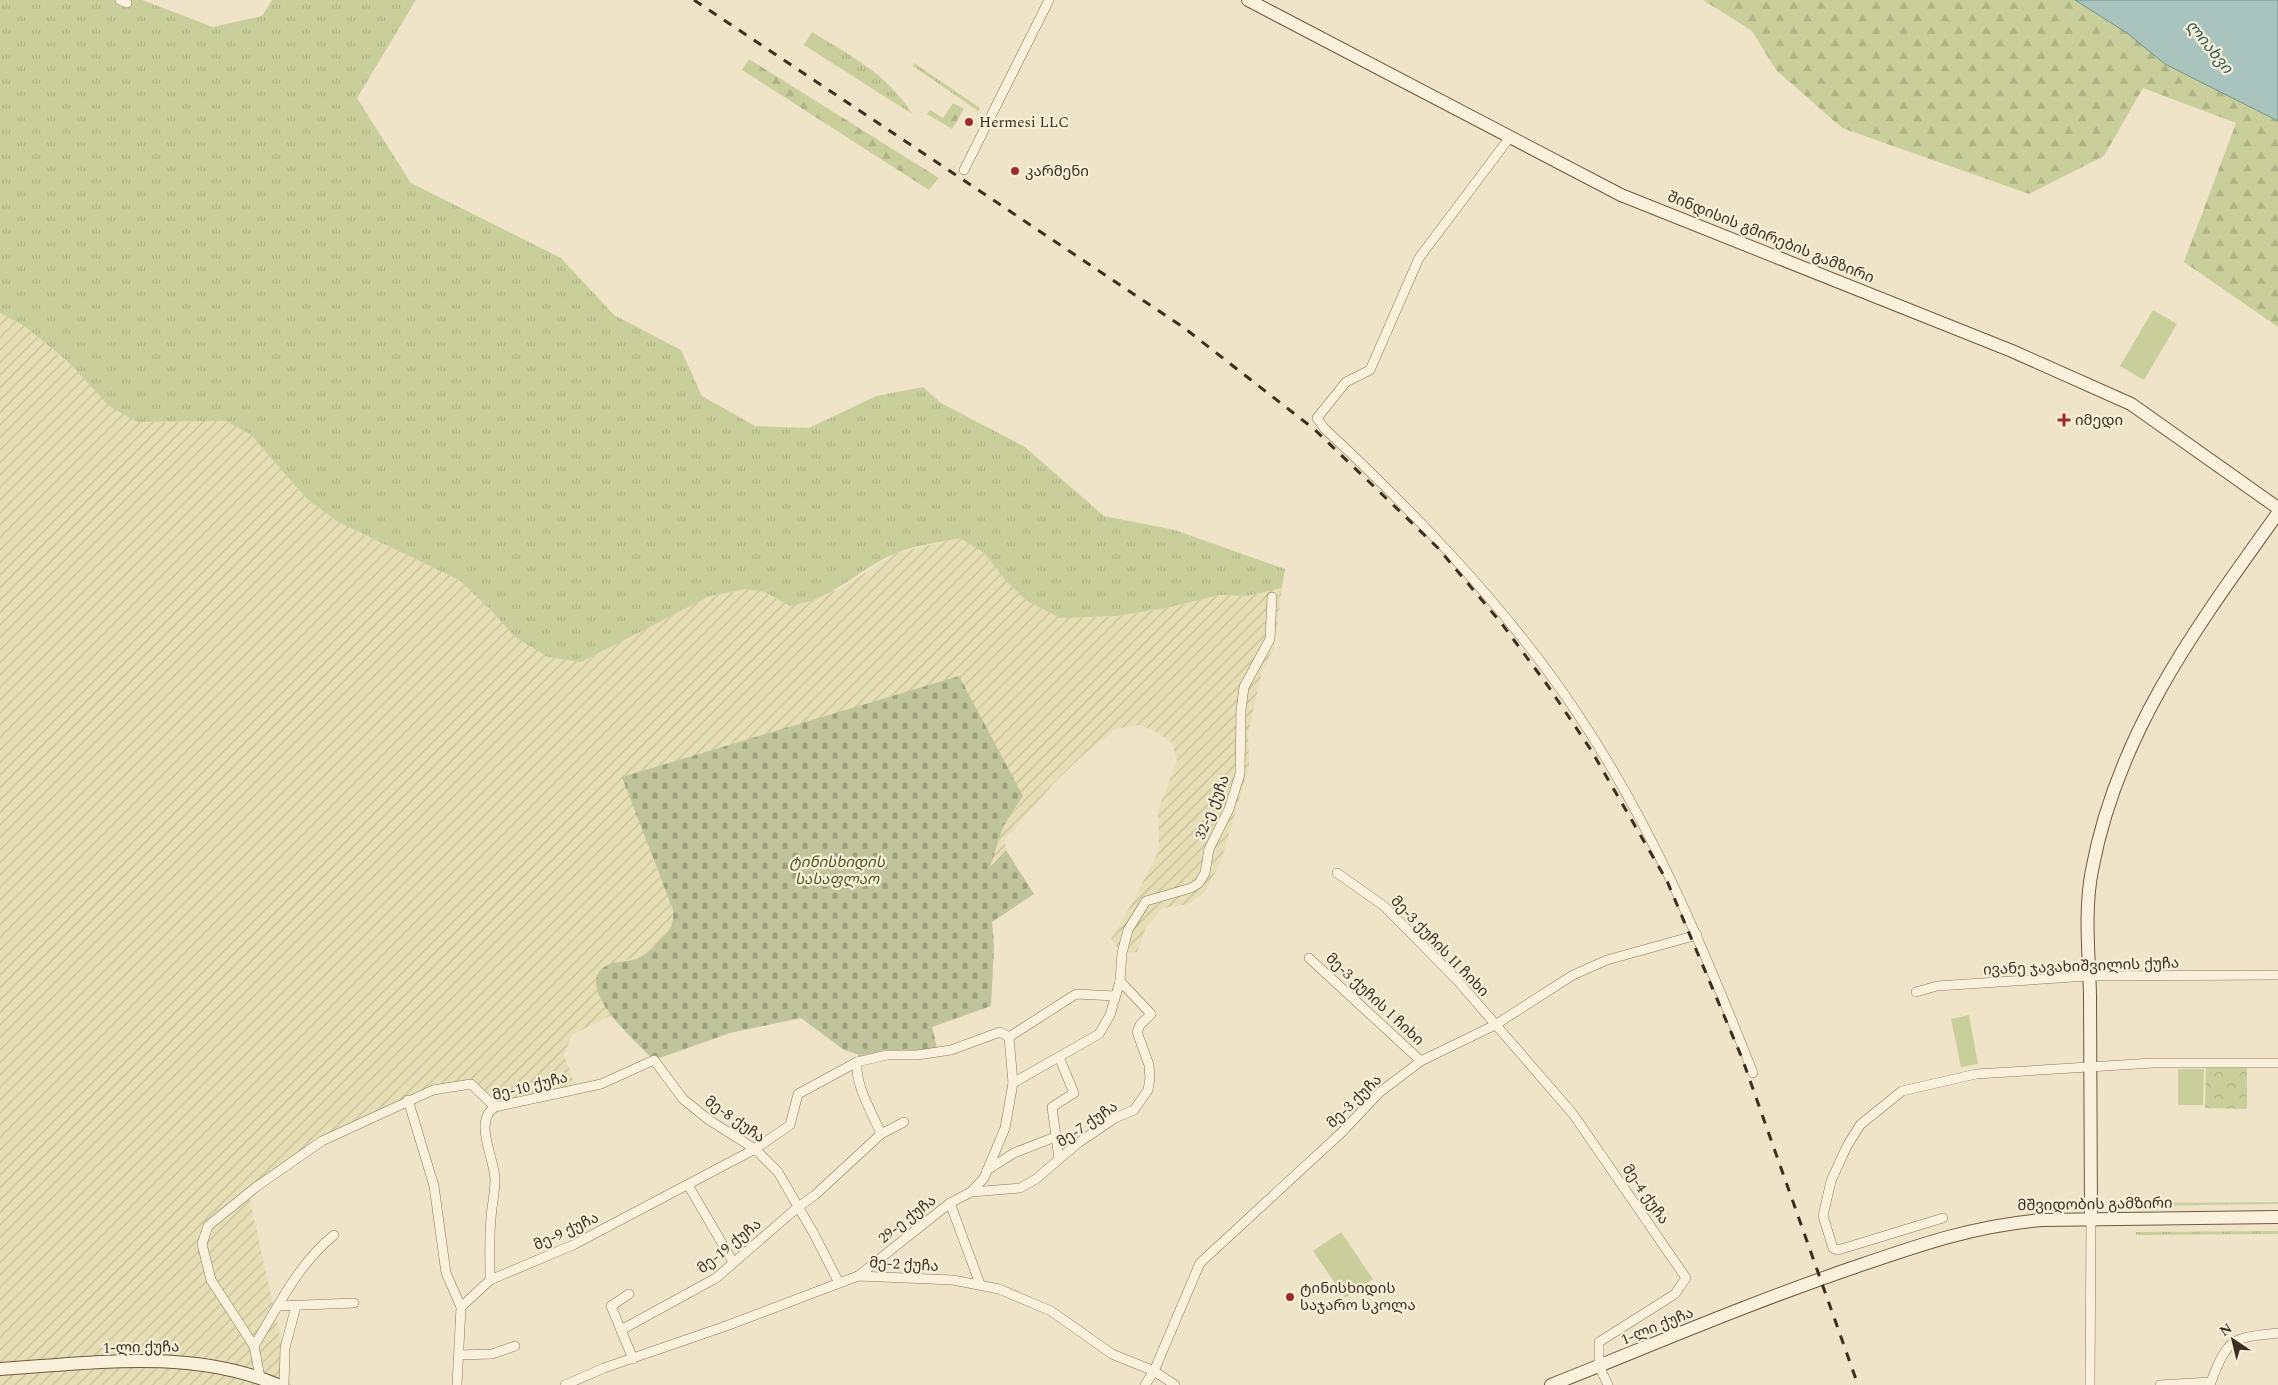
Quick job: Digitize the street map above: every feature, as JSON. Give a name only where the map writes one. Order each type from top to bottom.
[{"type":"main road","name":"შინდისის გმირების გამზირი","points":[[1248,0],[1621,195],[2012,351],[2131,404],[2278,508]]},
{"type":"main road","points":[[2091,1220],[2087,922],[2091,872],[2102,826],[2122,763],[2166,675],[2214,602],[2278,513]]},
{"type":"main road","name":"მშვიდობის გამზირი","points":[[1774,1296],[1945,1236],[2009,1223],[2278,1217]]},
{"type":"main road","name":"1-ლი ქუჩა","points":[[1551,1385],[1774,1296]]},
{"type":"main road","name":"1-ლი ქუჩა","points":[[0,1369],[173,1361],[204,1364],[260,1377],[278,1385]]},
{"type":"street","points":[[964,170],[1049,0]]},
{"type":"street","points":[[1510,137],[1418,258],[1370,370],[1346,382],[1317,418],[1324,428],[1396,495],[1477,585],[1541,663],[1580,716],[1624,790],[1667,870],[1697,935],[1753,1073]]},
{"type":"street","name":"32-ე ქუჩა","points":[[1013,1083],[1100,1034],[1110,1015],[1120,981],[1122,953],[1128,930],[1146,902],[1191,888],[1199,883],[1205,873],[1209,849],[1228,809],[1240,774],[1241,710],[1244,687],[1270,639],[1272,597]]},
{"type":"street","name":"მე-3 ქუჩის II ჩიხი","points":[[1336,873],[1384,906],[1457,980],[1495,1025]]},
{"type":"street","name":"მე-3 ქუჩა","points":[[1145,1385],[1154,1371],[1200,1263],[1341,1133],[1380,1092],[1421,1061],[1495,1025],[1573,975],[1607,960],[1697,935]]},
{"type":"street","name":"მე-3 ქუჩის I ჩიხი","points":[[1309,958],[1421,1061]]},
{"type":"street","name":"ივანე ჯავახიშვილის ქუჩა","points":[[1916,992],[1937,986],[2089,976],[2278,975]]},
{"type":"street","name":"მე-7 ქუჩა","points":[[971,1192],[1020,1188],[1036,1179],[1078,1143],[1115,1118],[1134,1110],[1148,1090],[1149,1065],[1137,1032],[1140,1025],[1151,1014],[1120,981]]},
{"type":"street","points":[[971,1192],[984,1178],[1004,1128],[1013,1083],[1009,1037],[1076,994],[1115,996]]},
{"type":"street","name":"მე-4 ქუჩა","points":[[1495,1025],[1573,1114],[1686,1278],[1675,1294],[1599,1342],[1599,1366]]},
{"type":"street","name":"მე-9 ქუჩა","points":[[462,1307],[490,1280],[573,1245],[756,1149],[790,1124],[798,1094],[857,1062],[887,1055],[918,1056],[951,1050],[1000,1032],[1009,1037]]},
{"type":"street","points":[[1059,1057],[1074,1093],[1052,1107],[1059,1159]]},
{"type":"street","name":"მე-10 ქუჩა","points":[[490,1280],[491,1220],[495,1179],[485,1116],[495,1107],[601,1084],[654,1060]]},
{"type":"street","name":"მე-8 ქუჩა","points":[[654,1060],[684,1099],[709,1120],[756,1149],[778,1172],[838,1283]]},
{"type":"street","points":[[857,1062],[856,1071],[881,1134]]},
{"type":"street","points":[[1943,1218],[1838,1250],[1833,1248],[1823,1216],[1831,1181],[1847,1146],[1860,1124],[1906,1090],[1976,1074],[2154,1063],[2278,1063]]},
{"type":"street","points":[[260,1377],[254,1346],[211,1280],[202,1244],[208,1226],[256,1187],[322,1141],[408,1100],[433,1090],[471,1084],[495,1107]]},
{"type":"street","points":[[408,1100],[434,1186],[446,1273],[462,1307],[457,1385]]},
{"type":"street","name":"მე-19 ქუჩა","points":[[621,1330],[716,1278],[798,1206],[815,1195],[881,1134],[904,1122]]},
{"type":"street","points":[[986,1171],[1014,1153],[1055,1137]]},
{"type":"street","points":[[688,1185],[732,1262]]},
{"type":"street","name":"29-ე ქუჩა","points":[[858,1276],[950,1204],[971,1192]]},
{"type":"street","points":[[950,1204],[980,1284]]},
{"type":"street","points":[[2090,1385],[2091,1220]]},
{"type":"street","points":[[254,1346],[296,1276],[314,1252],[334,1235]]},
{"type":"street","name":"მე-2 ქუჩა","points":[[566,1385],[858,1276],[952,1280],[999,1289],[1051,1311],[1112,1354],[1154,1371],[1175,1385]]},
{"type":"street","points":[[629,1294],[611,1306],[633,1359]]},
{"type":"street","points":[[279,1306],[354,1303]]},
{"type":"street","points":[[284,1385],[285,1348],[296,1306]]},
{"type":"street","points":[[2160,1385],[2212,1383],[2221,1354],[2240,1337],[2278,1333]]},
{"type":"street","points":[[459,1355],[492,1354],[515,1346]]},
{"type":"street","points":[[1599,1366],[1608,1385]]},
{"type":"shaded area","points":[[0,313],[26,327],[137,422],[225,421],[250,434],[307,499],[338,522],[459,580],[490,609],[515,637],[581,662],[710,596],[746,589],[765,592],[790,606],[840,589],[896,553],[960,538],[984,553],[1007,582],[1027,601],[1060,618],[1116,616],[1166,608],[1219,595],[1247,596],[1282,588],[1274,648],[1262,671],[1248,734],[1249,767],[1221,861],[1205,892],[1189,904],[1163,908],[1146,927],[1137,952],[1122,953],[1111,939],[1135,898],[1159,850],[1158,810],[1177,761],[1172,743],[1158,733],[1140,725],[1115,729],[1082,756],[1054,783],[1005,839],[1006,850],[989,868],[1003,827],[1023,796],[1017,786],[651,854],[673,910],[672,924],[662,939],[641,957],[614,963],[600,999],[612,1015],[572,1035],[564,1055],[577,1091],[510,1103],[495,1102],[471,1086],[433,1092],[323,1142],[249,1196],[291,1385],[0,1385]]},
{"type":"green space","points":[[0,0],[142,0],[213,27],[262,16],[272,0],[416,0],[357,98],[411,183],[561,258],[614,315],[681,350],[702,396],[755,426],[809,428],[876,396],[923,387],[941,403],[1025,447],[1104,516],[1175,530],[1285,569],[1282,588],[1247,596],[1219,595],[1166,608],[1116,616],[1060,618],[1027,601],[1007,582],[984,553],[960,538],[903,550],[869,567],[821,597],[806,602],[790,606],[765,592],[746,589],[710,596],[581,662],[548,657],[515,637],[490,609],[459,580],[338,522],[307,499],[250,434],[225,421],[137,422],[109,406],[68,362],[26,327],[0,313]]},
{"type":"green space","points":[[1703,0],[2075,0],[2127,33],[2165,64],[2278,121],[2278,327],[2184,262],[2236,123],[2143,88],[2104,156],[2029,194],[1842,128],[1776,70],[1752,31]]},
{"type":"green space","points":[[812,32],[868,67],[892,88],[912,114],[804,45]]},
{"type":"green space","points":[[749,59],[939,178],[929,190],[742,70]]},
{"type":"green space","points":[[914,63],[980,108],[978,111],[913,66]]},
{"type":"green space","points":[[953,103],[964,109],[952,129],[927,114],[930,110],[943,118]]},
{"type":"green space","points":[[2153,310],[2177,324],[2144,380],[2120,366]]},
{"type":"green space","name":"ტინისხიდის სასაფლაო","points":[[959,676],[1023,796],[1003,827],[990,867],[1006,850],[1034,894],[992,922],[994,946],[991,1006],[932,1027],[938,1052],[857,1062],[858,1054],[844,1050],[801,1018],[730,1033],[654,1060],[611,1014],[596,987],[597,975],[606,966],[616,962],[636,959],[644,955],[666,933],[673,919],[673,910],[622,777]]},
{"type":"green space","points":[[1969,1015],[1978,1064],[1961,1067],[1951,1019]]},
{"type":"green space","points":[[2206,1066],[2247,1067],[2247,1109],[2205,1108]]},
{"type":"green space","points":[[2178,1069],[2204,1069],[2203,1105],[2178,1105]]},
{"type":"green space","points":[[2278,1202],[2278,1204],[2136,1206],[2135,1203]]},
{"type":"green space","points":[[2278,1231],[2278,1234],[2136,1235],[2136,1232]]},
{"type":"green space","points":[[1341,1232],[1373,1279],[1345,1298],[1313,1251]]},
{"type":"water","name":"ლიახვი","points":[[2075,0],[2278,0],[2278,121],[2165,64],[2127,33]]},
{"type":"railway","points":[[694,0],[1183,327],[1314,429],[1438,548],[1502,624],[1548,686],[1591,750],[1667,881],[1742,1058],[1858,1385]]},
{"type":"place","name":"Hermesi LLC","points":[[969,122]]},
{"type":"place","name":"კარმენი","points":[[1015,171]]},
{"type":"place","name":"იმედი","points":[[2064,420]]},
{"type":"place","name":"ტინისხიდის საჯარო სკოლა","points":[[1290,1297]]}]
